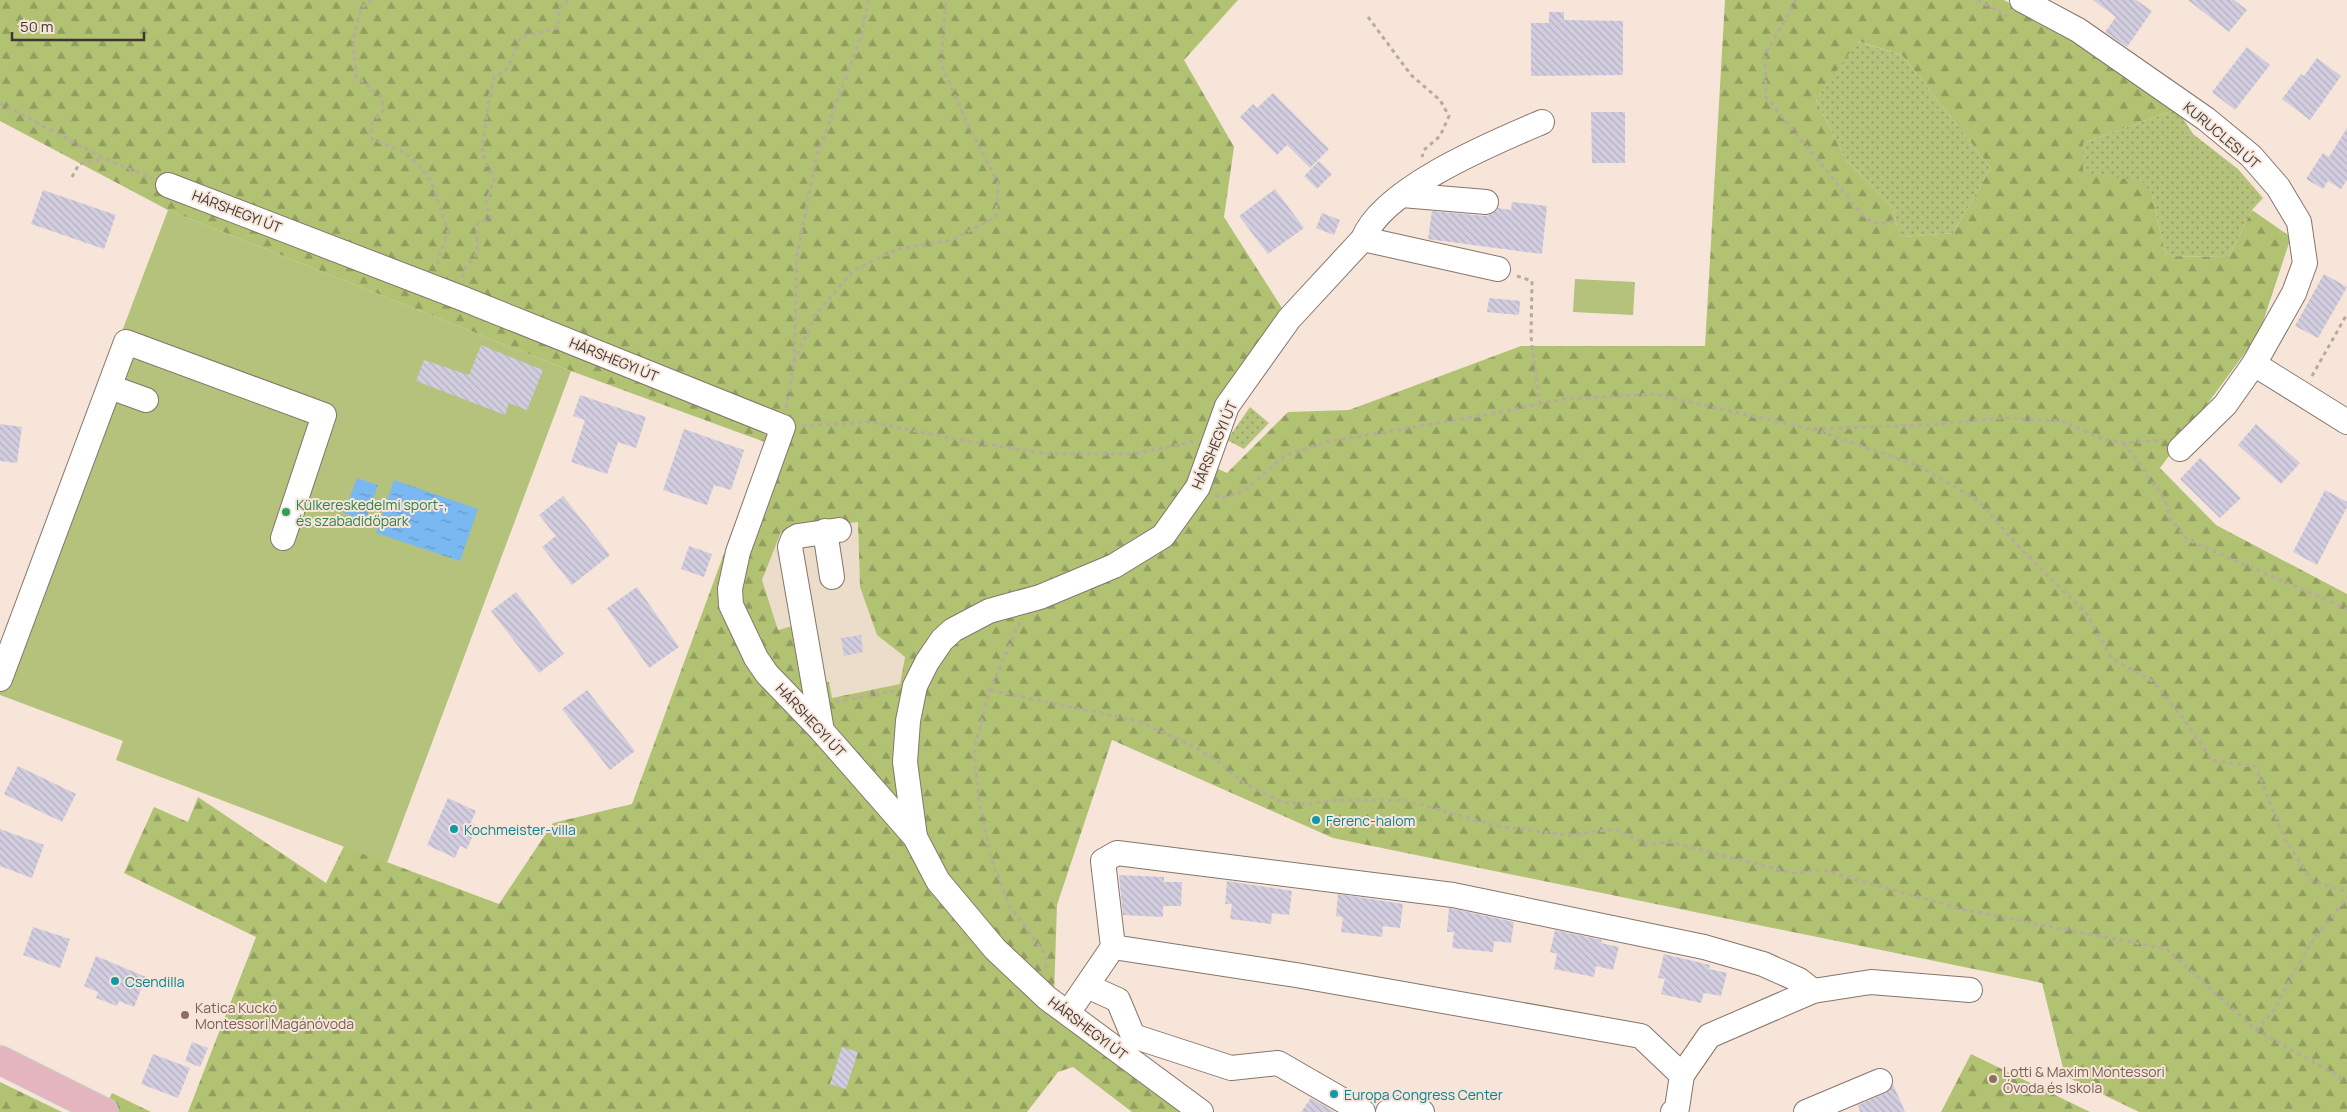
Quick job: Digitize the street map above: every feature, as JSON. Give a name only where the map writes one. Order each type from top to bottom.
[{"type":"main road","points":[[0,1060],[104,1112]]},
{"type":"street","name":"KURUCLESI ÚT","points":[[2022,0],[2078,30],[2206,119],[2252,156],[2278,187],[2298,222],[2305,263],[2294,292],[2254,364],[2226,405],[2174,444]]},
{"type":"street","name":"HÁRSHEGYI ÚT","points":[[915,837],[905,762],[908,721],[915,686],[927,662],[942,640],[953,630],[988,611],[1040,597],[1114,566],[1163,536],[1198,487],[1214,437],[1227,406],[1289,319],[1363,239],[1368,226],[1388,205],[1411,188],[1490,144],[1542,122]]},
{"type":"street","name":"HÁRSHEGYI ÚT","points":[[168,185],[464,299],[783,427],[738,552],[730,589],[731,605],[756,658],[767,674],[822,731],[915,837],[938,881],[995,949],[1047,998],[1201,1112]]},
{"type":"street","points":[[1411,188],[1486,202]]},
{"type":"street","points":[[1363,239],[1498,269]]},
{"type":"street","points":[[0,679],[126,342],[324,415],[284,538]]},
{"type":"street","points":[[2254,364],[2305,388],[2347,422]]},
{"type":"street","points":[[110,387],[146,400]]},
{"type":"street","points":[[822,731],[790,547],[793,538],[832,531],[832,576]]},
{"type":"street","points":[[1068,1013],[1113,948],[1104,861],[1117,853],[1453,895],[1704,947],[1763,964],[1799,980],[1813,991]]},
{"type":"street","points":[[1113,948],[1296,975],[1641,1036],[1682,1075]]},
{"type":"street","points":[[1673,1112],[1678,1108],[1682,1075],[1709,1036],[1813,991],[1871,982],[1970,990]]},
{"type":"street","points":[[1086,986],[1118,1000],[1133,1036],[1231,1068],[1278,1063],[1363,1112]]},
{"type":"street","points":[[1806,1112],[1880,1081]]},
{"type":"street","points":[[1388,1112],[1406,1106],[1422,1112]]},
{"type":"path","points":[[372,0],[361,8],[353,42],[356,76],[382,98],[383,111],[371,124],[372,139],[406,153],[422,169],[432,183],[448,232],[430,286]]},
{"type":"path","points":[[464,299],[463,271],[478,253],[477,224],[491,218],[486,203],[494,179],[482,153],[489,98],[494,78],[508,68],[520,37],[558,28],[560,8],[568,0]]},
{"type":"path","points":[[868,0],[862,34],[816,158],[797,256],[794,364],[783,427],[871,422],[944,438],[1047,454],[1134,454],[1214,437]]},
{"type":"path","points":[[794,364],[816,314],[854,270],[898,249],[952,240],[996,217],[998,183],[968,125],[941,64],[946,0]]},
{"type":"path","points":[[1796,0],[1765,54],[1766,97],[1865,218],[1879,224],[1895,221]]},
{"type":"path","points":[[1368,17],[1411,75],[1440,100],[1448,116],[1440,136],[1424,150],[1411,188]]},
{"type":"path","points":[[0,103],[105,159],[168,185]]},
{"type":"path","points":[[72,177],[80,164],[105,159]]},
{"type":"path","points":[[1498,269],[1532,281],[1531,337],[1540,404]]},
{"type":"path","points":[[2305,388],[2347,314]]},
{"type":"path","points":[[1198,487],[1222,498],[1243,492],[1286,456],[1326,442],[1564,399],[1654,394],[1811,429],[1919,466],[1979,501],[2020,549],[2086,613],[2111,658],[2152,681],[2174,706],[2212,760],[2256,768],[2284,838],[2312,881],[2347,892]]},
{"type":"path","points":[[1811,429],[1928,425],[2002,418],[2061,421],[2103,439],[2124,443],[2174,444]]},
{"type":"path","points":[[2124,443],[2165,500],[2170,518],[2188,540],[2347,609]]},
{"type":"path","points":[[1040,597],[1024,614],[990,690],[974,750],[979,800],[991,858],[1009,905],[1046,956],[1047,998]]},
{"type":"path","points":[[818,705],[915,686]]},
{"type":"path","points":[[990,690],[1138,721],[1195,747],[1217,761],[1244,783],[1281,802],[1304,804],[1339,800],[1405,800],[1497,826],[1569,835],[1615,829],[1648,845],[1670,842],[1793,873],[1822,870],[1966,910],[2167,949],[2256,1030],[2347,1081]]},
{"type":"path","points":[[2256,1030],[2274,1011],[2295,970],[2316,936],[2347,898]]},
{"type":"shaded area","points":[[858,521],[860,587],[877,635],[905,657],[900,684],[832,699],[810,686],[796,626],[778,630],[762,580],[781,531]]},
{"type":"green space","points":[[0,0],[1238,0],[1184,60],[1234,147],[1224,217],[1289,319],[1207,464],[1227,473],[1288,412],[1349,410],[1521,346],[1705,346],[1725,0],[2004,0],[2071,39],[2177,109],[2083,143],[2083,173],[2142,181],[2152,195],[2166,256],[2229,257],[2252,210],[2291,237],[2259,334],[2160,468],[2216,525],[2347,594],[2347,1112],[2139,1112],[2065,1076],[2042,983],[1333,838],[1112,740],[1057,905],[1054,995],[1186,1112],[1132,1112],[1073,1067],[1058,1072],[1027,1112],[188,1112],[256,937],[124,873],[154,807],[188,822],[198,797],[326,883],[344,846],[499,904],[553,823],[632,804],[765,442],[571,371],[168,210],[0,121]],"holes":[[[1858,41],[1902,55],[1991,168],[1953,233],[1902,237],[1895,221],[1893,208],[1846,160],[1816,100]],[[858,522],[860,587],[877,635],[905,657],[900,684],[832,698],[829,682],[810,686],[796,625],[778,630],[762,580],[781,532]]]},
{"type":"green space","points":[[1857,41],[1902,55],[1991,168],[1953,233],[1902,237],[1895,221],[1893,208],[1846,160],[1816,100]]},
{"type":"green space","points":[[2177,109],[2193,134],[2238,169],[2263,198],[2252,210],[2229,257],[2166,256],[2152,195],[2082,173],[2083,143]]},
{"type":"green space","name":"Külkereskedelmi sport-, és szabadidőpark","points":[[168,210],[571,371],[387,863],[116,760],[123,741],[0,695],[0,653]]},
{"type":"green space","points":[[1575,279],[1635,282],[1633,315],[1573,312]]},
{"type":"green space","points":[[1250,407],[1269,423],[1244,449],[1227,440]]},
{"type":"green space","name":"Lotti & Maxim Montessori Óvoda és Iskola","points":[[1971,1054],[2090,1112],[1941,1112]]},
{"type":"green space","points":[[0,1082],[62,1112],[0,1112]]},
{"type":"green space","points":[[112,1093],[151,1112],[103,1112]]},
{"type":"water","points":[[357,478],[378,485],[365,521],[344,513]]},
{"type":"water","points":[[394,480],[478,509],[460,561],[376,533]]},
{"type":"building","points":[[2093,0],[2136,0],[2152,11],[2127,47],[2105,32],[2116,17]]},
{"type":"building","points":[[2188,0],[2234,0],[2247,10],[2229,32]]},
{"type":"building","points":[[1549,12],[1564,12],[1564,20],[1623,21],[1623,75],[1531,76],[1531,23],[1549,23]]},
{"type":"building","points":[[2247,47],[2270,65],[2235,110],[2212,92]]},
{"type":"building","points":[[2317,58],[2341,76],[2310,120],[2282,99],[2301,74],[2304,76]]},
{"type":"building","points":[[1273,93],[1329,149],[1310,168],[1287,145],[1277,155],[1240,117],[1253,104],[1257,108]]},
{"type":"building","points":[[1591,112],[1625,112],[1625,163],[1592,163]]},
{"type":"building","points":[[2347,128],[2347,180],[2341,189],[2328,181],[2323,189],[2306,179],[2323,153],[2329,157]]},
{"type":"building","points":[[1319,161],[1332,174],[1317,189],[1304,176]]},
{"type":"building","points":[[1275,189],[1304,228],[1268,254],[1239,216]]},
{"type":"building","points":[[43,190],[116,215],[104,249],[31,224]]},
{"type":"building","points":[[1512,202],[1547,206],[1542,254],[1428,239],[1432,211],[1485,216],[1492,214],[1498,208],[1511,210]]},
{"type":"building","points":[[1322,213],[1340,220],[1334,235],[1316,228]]},
{"type":"building","points":[[2324,274],[2347,287],[2318,338],[2295,326]]},
{"type":"building","points":[[1489,298],[1520,301],[1519,315],[1487,312]]},
{"type":"building","points":[[481,345],[543,370],[527,410],[509,403],[505,415],[416,381],[424,360],[469,375]]},
{"type":"building","points":[[580,395],[646,417],[636,448],[618,442],[607,474],[571,462],[585,420],[573,416]]},
{"type":"building","points":[[0,424],[22,427],[17,463],[0,461]]},
{"type":"building","points":[[2256,424],[2300,463],[2281,484],[2238,445]]},
{"type":"building","points":[[684,429],[744,450],[731,490],[714,485],[707,505],[663,490]]},
{"type":"building","points":[[2200,458],[2241,498],[2220,518],[2180,479]]},
{"type":"building","points":[[2325,490],[2347,502],[2347,507],[2317,565],[2293,552]]},
{"type":"building","points":[[563,496],[610,555],[572,585],[542,547],[556,536],[539,515]]},
{"type":"building","points":[[689,546],[712,554],[704,577],[681,569]]},
{"type":"building","points":[[637,587],[679,647],[649,668],[607,608]]},
{"type":"building","points":[[516,592],[564,654],[539,673],[491,611]]},
{"type":"building","points":[[861,635],[863,652],[844,656],[841,638]]},
{"type":"building","points":[[587,690],[635,751],[610,770],[562,709]]},
{"type":"building","points":[[18,766],[76,794],[62,822],[4,794]]},
{"type":"building","name":"Kochmeister-villa","points":[[448,798],[476,811],[471,822],[477,826],[467,849],[460,846],[455,858],[427,845]]},
{"type":"building","points":[[0,829],[44,845],[32,878],[0,866]]},
{"type":"building","points":[[1119,875],[1164,877],[1164,882],[1182,882],[1181,906],[1163,906],[1163,917],[1123,915]]},
{"type":"building","points":[[1227,881],[1292,891],[1289,915],[1272,913],[1271,924],[1230,919],[1232,904],[1225,904]]},
{"type":"building","points":[[1338,894],[1403,904],[1400,928],[1383,926],[1382,937],[1341,932],[1343,917],[1336,916]]},
{"type":"building","points":[[1449,908],[1514,922],[1511,943],[1494,941],[1493,952],[1452,948],[1454,932],[1447,932]]},
{"type":"building","points":[[33,927],[70,939],[60,968],[23,955]]},
{"type":"building","points":[[1555,930],[1602,940],[1601,943],[1619,947],[1613,970],[1596,966],[1594,977],[1554,969],[1557,954],[1550,952]]},
{"type":"building","points":[[1664,954],[1710,965],[1709,969],[1727,973],[1721,996],[1704,993],[1701,1003],[1661,994],[1665,979],[1658,978]]},
{"type":"building","name":"Csendilla","points":[[96,956],[146,977],[134,1007],[119,1001],[117,1006],[96,998],[98,992],[84,986]]},
{"type":"building","points":[[192,1042],[208,1048],[200,1067],[185,1061]]},
{"type":"building","points":[[842,1047],[858,1052],[846,1089],[830,1084]]},
{"type":"building","points":[[153,1054],[190,1068],[178,1098],[141,1084]]},
{"type":"building","points":[[1893,1084],[1905,1112],[1860,1112],[1858,1105],[1886,1093]]},
{"type":"building","points":[[1311,1098],[1335,1112],[1301,1112]]},
{"type":"place","name":"Külkereskedelmi sport-, és szabadidőpark","points":[[286,512]]},
{"type":"place","name":"Ferenc-halom","points":[[1316,820]]},
{"type":"place","name":"Kochmeister-villa","points":[[454,829]]},
{"type":"place","name":"Csendilla","points":[[115,981]]},
{"type":"place","name":"Katica Kuckó Montessori Magánóvoda","points":[[185,1015]]},
{"type":"place","name":"Lotti & Maxim Montessori Óvoda és Iskola","points":[[1993,1079]]},
{"type":"place","name":"Europa Congress Center","points":[[1334,1094]]}]
